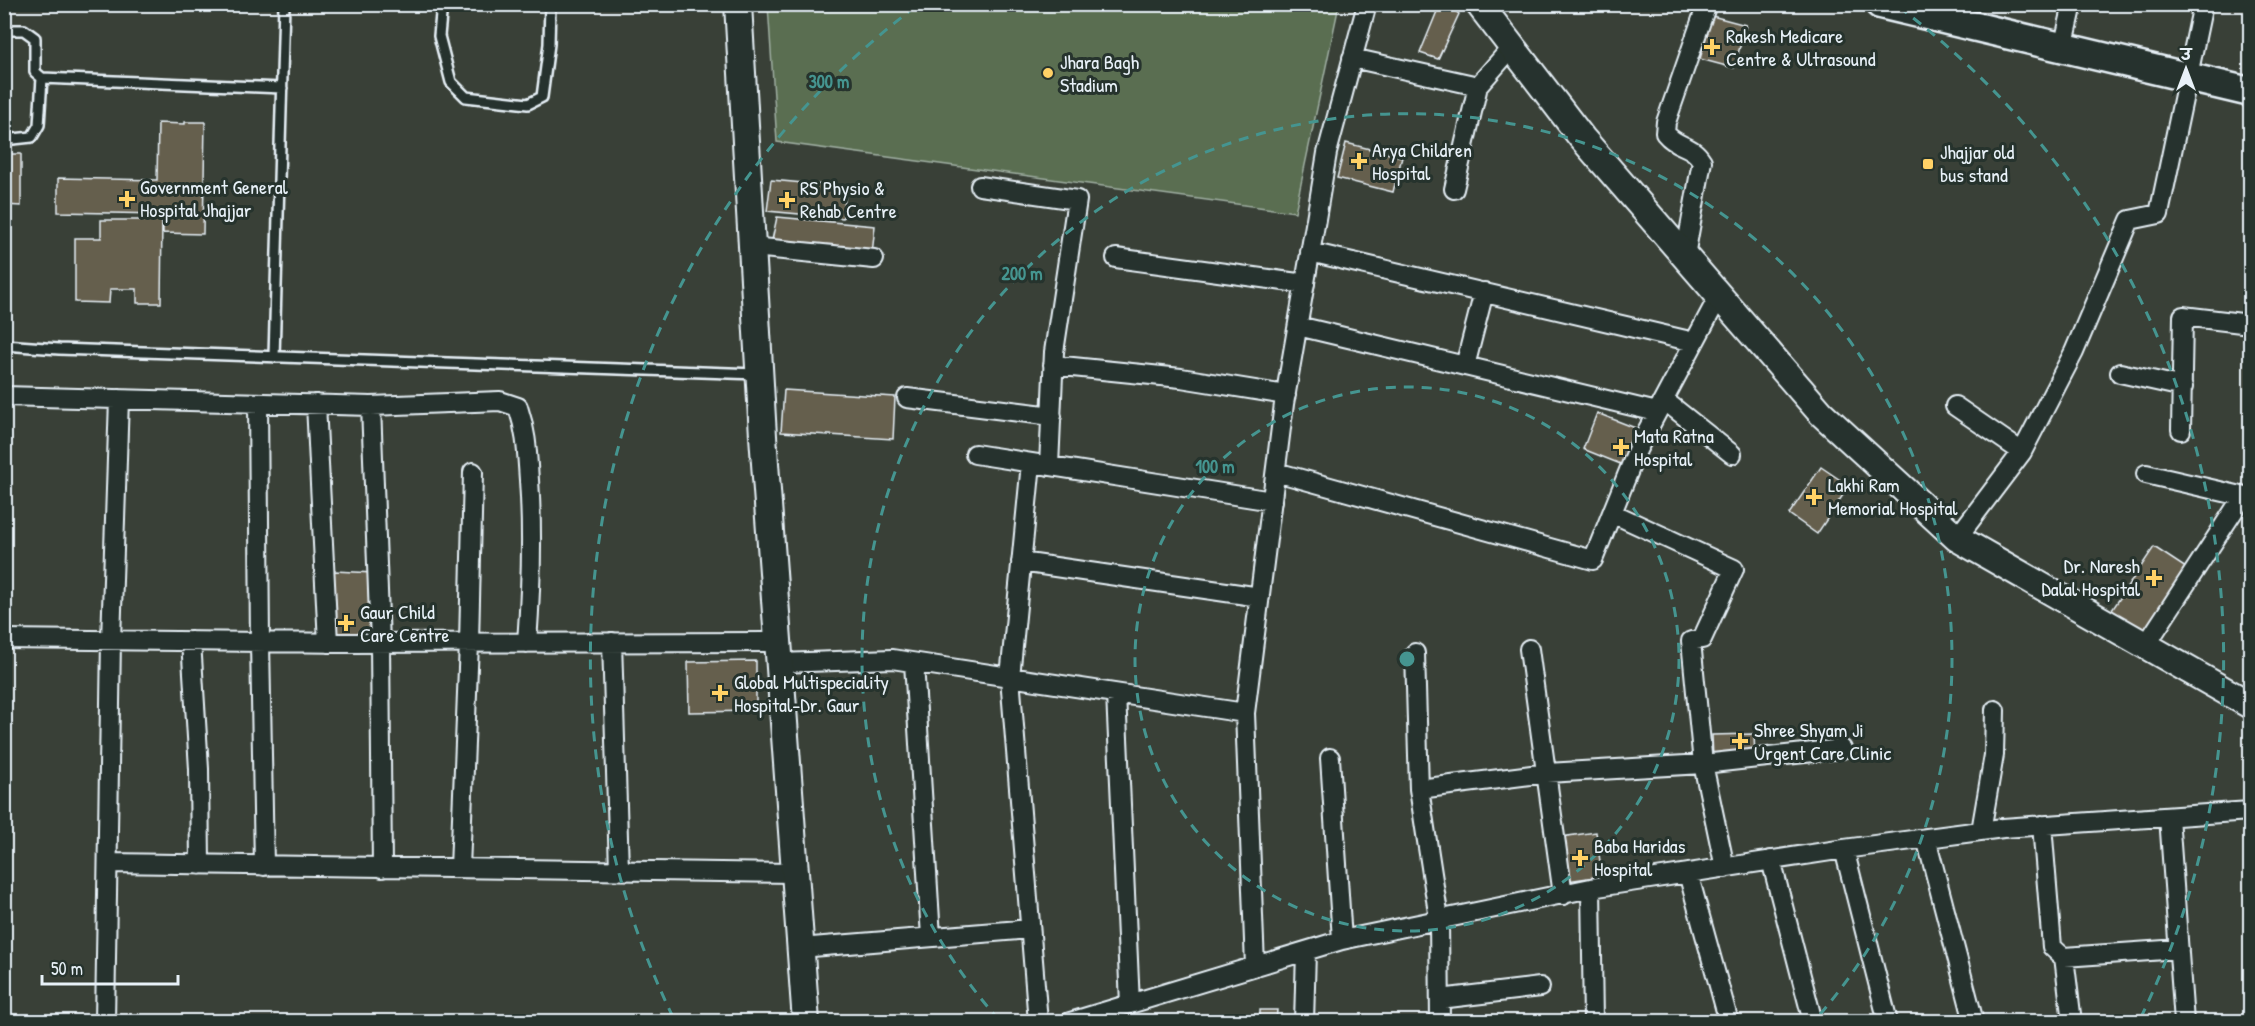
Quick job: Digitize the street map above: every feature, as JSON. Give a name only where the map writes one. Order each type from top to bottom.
[{"type":"main road","points":[[1880,4],[2065,41],[2190,71],[2250,92]]},
{"type":"main road","points":[[1946,4],[2065,41]]},
{"type":"main road","points":[[2190,71],[2250,78]]},
{"type":"street","points":[[738,4],[759,374],[806,1022]]},
{"type":"street","points":[[1255,966],[1245,713],[1286,395],[1327,153],[1367,4]]},
{"type":"street","points":[[1479,4],[1582,138],[1821,413],[1958,538],[2250,705]]},
{"type":"street","points":[[1685,256],[1702,161],[1696,152],[1671,141],[1665,133],[1666,122],[1707,4]]},
{"type":"street","points":[[2065,41],[2073,4]]},
{"type":"street","points":[[1958,538],[2022,452],[2074,352],[2130,220],[2158,214],[2204,4]]},
{"type":"street","points":[[1454,189],[1478,86],[1512,47]]},
{"type":"street","points":[[1352,58],[1478,86]]},
{"type":"street","points":[[980,186],[1077,200],[1053,365],[1049,466]]},
{"type":"street","points":[[752,247],[874,259]]},
{"type":"street","points":[[1310,252],[1694,342]]},
{"type":"street","points":[[1116,258],[1305,284]]},
{"type":"street","points":[[1465,366],[1484,292]]},
{"type":"street","points":[[1276,472],[1593,560],[1638,448],[1719,296]]},
{"type":"street","points":[[2181,430],[2183,316],[2250,324]]},
{"type":"street","points":[[1298,326],[1465,366],[1660,406],[1732,454]]},
{"type":"street","points":[[1053,365],[1181,378],[1286,395]]},
{"type":"street","points":[[2120,373],[2183,387]]},
{"type":"street","points":[[4,396],[371,406],[500,401],[518,407],[525,429],[531,507],[532,574],[527,643]]},
{"type":"street","points":[[908,398],[1052,416]]},
{"type":"street","points":[[105,1022],[111,640],[119,399]]},
{"type":"street","points":[[258,403],[264,866]]},
{"type":"street","points":[[316,404],[328,643]]},
{"type":"street","points":[[371,406],[380,643],[382,868]]},
{"type":"street","points":[[1955,406],[2022,452]]},
{"type":"street","points":[[975,454],[1272,501]]},
{"type":"street","points":[[1031,463],[1010,677],[1038,1022]]},
{"type":"street","points":[[460,868],[473,472]]},
{"type":"street","points":[[2146,474],[2246,498],[2146,645]]},
{"type":"street","points":[[1612,513],[1734,569],[1702,639],[1691,641],[1703,764],[1725,868]]},
{"type":"street","points":[[1021,562],[1260,597]]},
{"type":"street","points":[[4,639],[328,643],[612,642],[892,659],[1245,713]]},
{"type":"street","points":[[191,641],[199,769],[200,865]]},
{"type":"street","points":[[612,642],[619,870]]},
{"type":"street","points":[[1529,648],[1563,895]]},
{"type":"street","points":[[1415,653],[1419,789],[1439,919],[1440,1022]]},
{"type":"street","points":[[914,663],[931,937]]},
{"type":"street","points":[[1116,694],[1130,1004]]},
{"type":"street","points":[[1981,831],[1995,755],[1995,710]]},
{"type":"street","points":[[1419,789],[1547,773],[1703,764],[1842,749]]},
{"type":"street","points":[[1330,758],[1341,940]]},
{"type":"street","points":[[1070,1022],[1341,940],[1591,888],[1844,849],[1981,831],[2250,811]]},
{"type":"street","points":[[2169,817],[2184,1022]]},
{"type":"street","points":[[2042,825],[2052,947],[2064,958],[2072,1022]]},
{"type":"street","points":[[1926,838],[1974,1022]]},
{"type":"street","points":[[1844,849],[1888,1022]]},
{"type":"street","points":[[1771,860],[1813,1022]]},
{"type":"street","points":[[108,863],[795,873]]},
{"type":"street","points":[[1688,873],[1729,1022]]},
{"type":"street","points":[[1591,888],[1593,1022]]},
{"type":"street","points":[[800,948],[1030,928]]},
{"type":"street","points":[[2064,958],[2179,949]]},
{"type":"street","points":[[1304,1022],[1306,951]]},
{"type":"street","points":[[1440,999],[1540,987]]},
{"type":"lane","points":[[274,357],[284,4]]},
{"type":"lane","points":[[442,4],[439,36],[451,82],[466,97],[528,104],[542,98],[549,44],[550,4]]},
{"type":"lane","points":[[4,30],[24,30],[34,38],[35,72],[42,78],[282,88]]},
{"type":"lane","points":[[4,140],[32,137],[39,125],[42,78]]},
{"type":"lane","points":[[4,345],[59,349],[759,374]]},
{"type":"green space","name":"Jhara Bagh Stadium","points":[[768,4],[1339,5],[1295,212],[777,142]]},
{"type":"building","points":[[1440,4],[1446,4],[1459,14],[1438,59],[1420,53]]},
{"type":"building","points":[[1712,16],[1746,25],[1734,68],[1700,59]]},
{"type":"building","points":[[4,63],[10,63],[9,105],[4,105]]},
{"type":"building","points":[[185,122],[205,122],[203,234],[163,233],[163,214],[58,212],[58,178],[157,180],[158,123],[185,124]]},
{"type":"building","points":[[1346,143],[1402,157],[1393,192],[1337,178]]},
{"type":"building","points":[[4,154],[21,154],[21,206],[4,205]]},
{"type":"building","points":[[771,180],[846,187],[843,218],[767,211]]},
{"type":"building","points":[[777,217],[875,226],[872,254],[772,240]]},
{"type":"building","points":[[101,220],[162,220],[161,303],[137,303],[137,289],[110,289],[109,303],[75,302],[75,238],[101,238]]},
{"type":"building","points":[[784,390],[895,397],[893,439],[781,432]]},
{"type":"building","points":[[1597,413],[1638,429],[1623,465],[1583,449]]},
{"type":"building","points":[[1821,467],[1849,486],[1817,534],[1789,514]]},
{"type":"building","points":[[2154,547],[2189,570],[2145,636],[2110,613]]},
{"type":"building","points":[[334,571],[374,573],[370,635],[330,633]]},
{"type":"building","points":[[756,661],[756,711],[689,712],[688,662]]},
{"type":"building","points":[[1754,734],[1755,758],[1713,759],[1712,735]]},
{"type":"building","points":[[1596,832],[1602,876],[1567,881],[1561,837]]},
{"type":"building","points":[[1260,1010],[1277,1010],[1276,1022],[1260,1022]]},
{"type":"place","name":"Rakesh Medicare Centre & Ultrasound","points":[[1712,47]]},
{"type":"place","name":"Jhara Bagh Stadium","points":[[1048,73]]},
{"type":"place","name":"Arya Children Hospital","points":[[1359,161]]},
{"type":"place","name":"Jhajjar old bus stand","points":[[1928,164]]},
{"type":"place","name":"Government General Hospital Jhajjar","points":[[127,199]]},
{"type":"place","name":"RS Physio & Rehab Centre","points":[[787,200]]},
{"type":"place","name":"Mata Ratna Hospital","points":[[1621,447]]},
{"type":"place","name":"Lakhi Ram Memorial Hospital","points":[[1814,497]]},
{"type":"place","name":"Dr. Naresh Dalal Hospital","points":[[2154,578]]},
{"type":"place","name":"Gaur Child Care Centre","points":[[346,623]]},
{"type":"place","name":"Global Multispeciality Hospital-Dr. Gaur","points":[[720,693]]},
{"type":"place","name":"Shree Shyam Ji Urgent Care Clinic","points":[[1740,741]]},
{"type":"place","name":"Baba Haridas Hospital","points":[[1580,858]]}]
